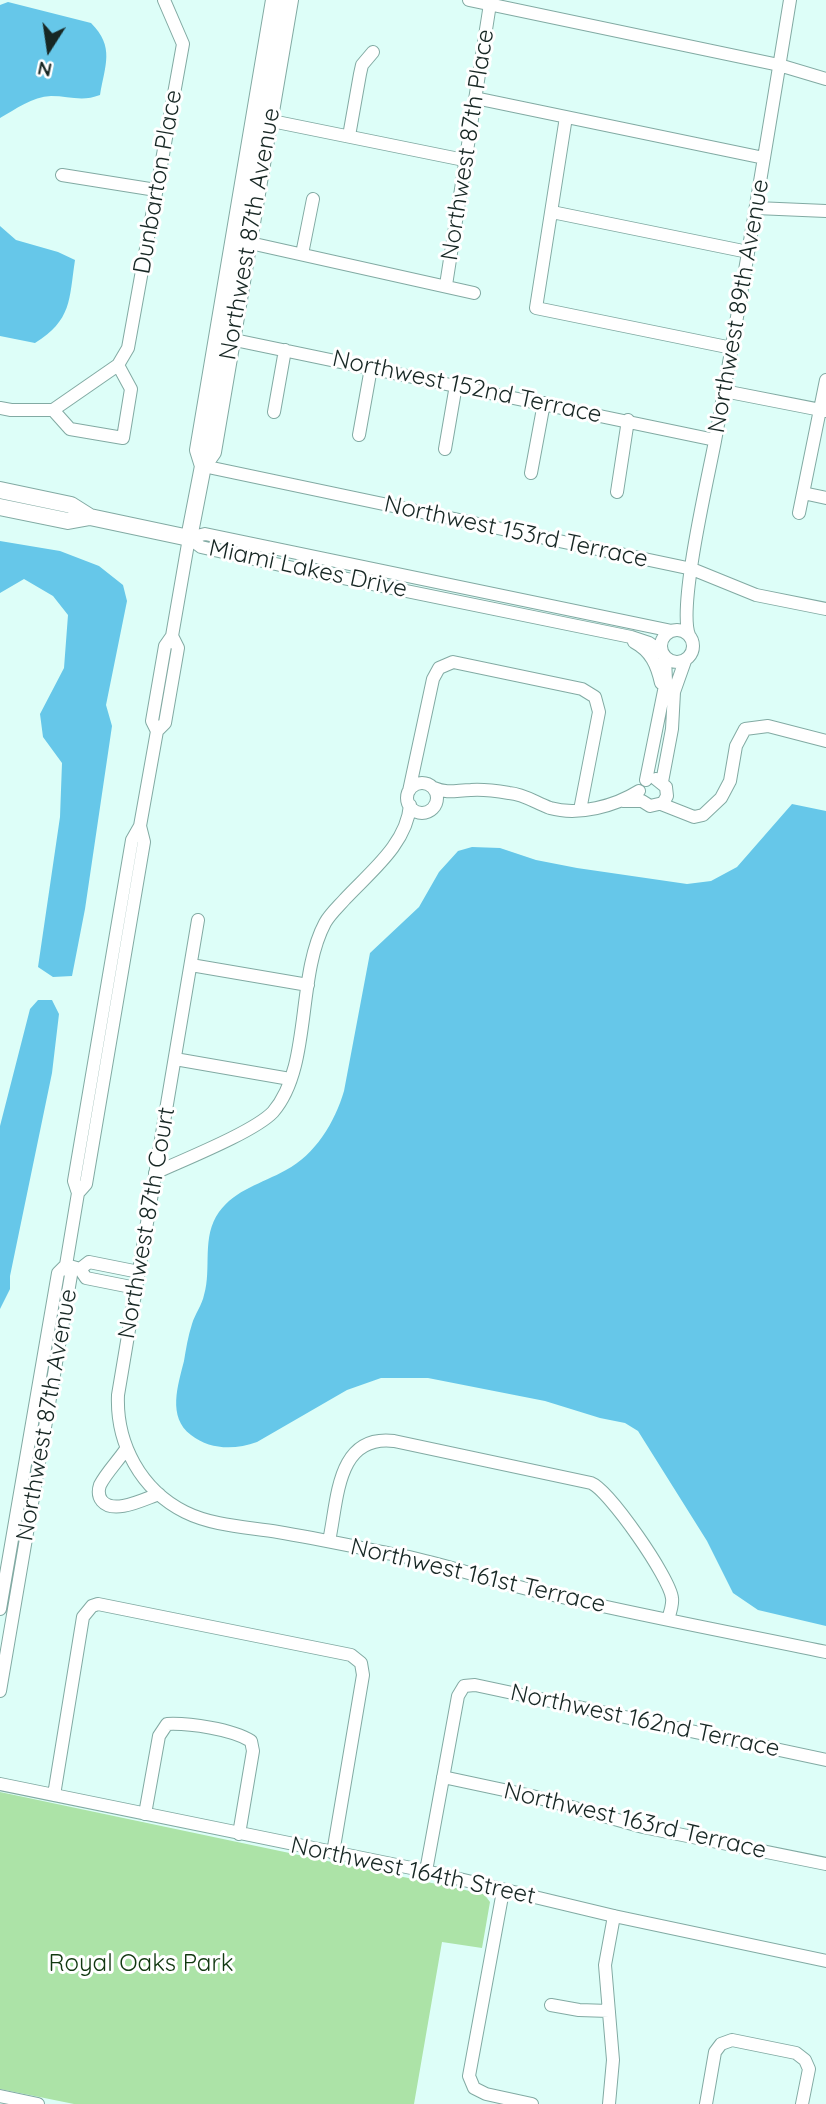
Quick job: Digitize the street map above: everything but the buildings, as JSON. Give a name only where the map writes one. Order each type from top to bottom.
[{"type":"main road","name":"Northwest 87th Avenue","points":[[262,119],[274,0]]},
{"type":"main road","name":"Northwest 87th Avenue","points":[[189,538],[203,466],[213,452],[225,338],[241,241],[262,119],[290,0]]},
{"type":"main road","points":[[0,490],[71,506],[90,517],[189,538]]},
{"type":"main road","points":[[0,508],[68,521],[90,517]]},
{"type":"street","name":"Dunbarton Place","points":[[118,365],[128,348],[183,44],[164,0]]},
{"type":"street","points":[[469,0],[779,65],[826,79]]},
{"type":"street","name":"Northwest 89th Avenue","points":[[689,635],[685,612],[790,0]]},
{"type":"street","name":"Northwest 87th Place","points":[[446,285],[490,4]]},
{"type":"street","points":[[349,136],[362,65],[373,52]]},
{"type":"street","points":[[475,98],[764,158]]},
{"type":"street","points":[[566,117],[536,308],[732,348]]},
{"type":"street","points":[[262,119],[464,160]]},
{"type":"street","points":[[62,175],[156,190]]},
{"type":"street","points":[[302,254],[313,199]]},
{"type":"street","points":[[756,208],[826,211]]},
{"type":"street","points":[[552,212],[748,252]]},
{"type":"street","points":[[241,241],[474,293]]},
{"type":"street","name":"Northwest 152nd Terrace","points":[[225,338],[715,440]]},
{"type":"street","points":[[274,412],[285,350]]},
{"type":"street","points":[[0,408],[53,410],[118,365],[131,390],[123,438],[70,429],[53,410]]},
{"type":"street","points":[[359,435],[371,368]]},
{"type":"street","points":[[799,513],[823,411],[826,380]]},
{"type":"street","points":[[445,449],[456,385]]},
{"type":"street","points":[[724,391],[823,411]]},
{"type":"street","points":[[531,473],[544,403]]},
{"type":"street","points":[[617,492],[628,420]]},
{"type":"street","name":"Northwest 153rd Terrace","points":[[203,466],[692,569],[756,594],[826,609]]},
{"type":"street","points":[[803,493],[826,498]]},
{"type":"street","name":"Miami Lakes Drive","points":[[189,538],[205,534],[674,631]]},
{"type":"street","name":"Miami Lakes Drive","points":[[189,538],[201,547],[277,565],[641,639],[664,655]]},
{"type":"street","name":"Northwest 87th Avenue","points":[[0,1609],[58,1273],[66,1265],[78,1193],[74,1181],[132,840],[140,826],[157,731],[152,721],[164,646],[172,635],[189,538]]},
{"type":"street","name":"Northwest 89th Avenue","points":[[674,631],[685,612]]},
{"type":"street","points":[[674,631],[689,635],[694,649],[685,661],[674,692],[663,793],[650,806],[643,791],[666,681],[664,637],[674,631]]},
{"type":"street","points":[[624,636],[650,654],[659,671],[662,691]]},
{"type":"street","points":[[664,655],[677,663],[685,661]]},
{"type":"street","points":[[408,824],[409,791],[433,679],[439,668],[453,662],[582,689],[595,697],[598,712],[580,810]]},
{"type":"street","points":[[409,791],[416,785],[430,786],[445,793],[475,790],[514,793],[565,811],[623,801],[643,791],[656,779],[663,793],[677,809],[699,817],[721,798],[730,781],[736,746],[745,729],[768,726],[826,741]]},
{"type":"street","points":[[410,805],[415,810],[428,809],[437,797],[419,773],[417,758]]},
{"type":"street","points":[[155,1173],[261,1122],[274,1110],[290,1079],[313,958],[324,924],[391,849],[408,824],[452,793]]},
{"type":"street","name":"Northwest 87th Court","points":[[142,1477],[126,1449],[119,1423],[118,1395],[198,920]]},
{"type":"street","points":[[191,965],[308,985]]},
{"type":"street","points":[[175,1059],[290,1079]]},
{"type":"street","points":[[79,1269],[89,1262],[139,1272]]},
{"type":"street","points":[[66,1265],[79,1269],[86,1278],[136,1288]]},
{"type":"street","name":"Northwest 87th Avenue","points":[[0,1691],[71,1275],[66,1265]]},
{"type":"street","points":[[115,1284],[118,1268]]},
{"type":"street","points":[[329,1541],[343,1472],[350,1457],[364,1444],[384,1440],[596,1485],[635,1531],[669,1588],[672,1601],[668,1619]]},
{"type":"street","points":[[126,1449],[101,1484],[101,1500],[108,1505],[117,1506],[159,1494]]},
{"type":"street","name":"Northwest 161st Terrace","points":[[142,1477],[159,1494],[185,1512],[211,1521],[442,1564],[524,1589],[826,1652]]},
{"type":"street","points":[[54,1795],[83,1617],[92,1606],[98,1604],[351,1655],[361,1663],[363,1675],[333,1853]]},
{"type":"street","name":"Northwest 162nd Terrace","points":[[443,1777],[458,1696],[464,1686],[475,1685],[826,1760]]},
{"type":"street","points":[[145,1814],[159,1736],[167,1724],[242,1735],[251,1741],[253,1751],[239,1834]]},
{"type":"street","points":[[426,1871],[443,1777]]},
{"type":"street","name":"Northwest 163rd Terrace","points":[[443,1777],[533,1796],[643,1827],[826,1864]]},
{"type":"street","name":"Northwest 164th Street","points":[[0,1784],[426,1871],[614,1916],[826,1961]]},
{"type":"street","points":[[503,1891],[469,2076],[474,2088],[486,2094],[532,2104]]},
{"type":"street","points":[[609,2104],[613,2060],[605,1965],[614,1916]]},
{"type":"street","points":[[551,2005],[608,2011]]},
{"type":"street","points":[[706,2104],[715,2052],[721,2044],[732,2040],[796,2053],[805,2060],[808,2069],[802,2104]]},
{"type":"street","points":[[0,2096],[38,2104]]},
{"type":"green space","name":"Royal Oaks Park","points":[[0,1792],[484,1894],[490,1902],[482,1948],[442,1942],[414,2104],[74,2104],[0,2089]]},
{"type":"water","points":[[8,2],[91,23],[106,48],[106,65],[100,95],[81,98],[44,97],[24,104],[0,118],[0,5]]},
{"type":"water","points":[[0,226],[16,240],[58,252],[75,260],[67,308],[56,326],[35,343],[0,336]]},
{"type":"water","points":[[0,541],[60,551],[99,566],[123,585],[127,601],[106,705],[112,726],[85,909],[72,976],[53,977],[38,967],[60,817],[62,763],[43,737],[40,714],[64,668],[68,615],[53,596],[24,579],[0,593]]},
{"type":"water","points":[[792,804],[826,811],[826,1626],[758,1610],[733,1593],[707,1541],[638,1431],[625,1423],[545,1401],[428,1378],[381,1378],[347,1390],[249,1445],[214,1446],[191,1435],[179,1419],[177,1390],[193,1320],[204,1295],[208,1242],[214,1222],[219,1212],[233,1198],[296,1164],[323,1136],[344,1091],[370,953],[419,907],[439,872],[458,851],[472,847],[500,848],[536,860],[577,868],[687,884],[711,881],[737,867]]},
{"type":"water","points":[[38,1000],[52,1000],[59,1014],[52,1073],[10,1276],[10,1289],[0,1309],[0,1126],[30,1009]]}]
